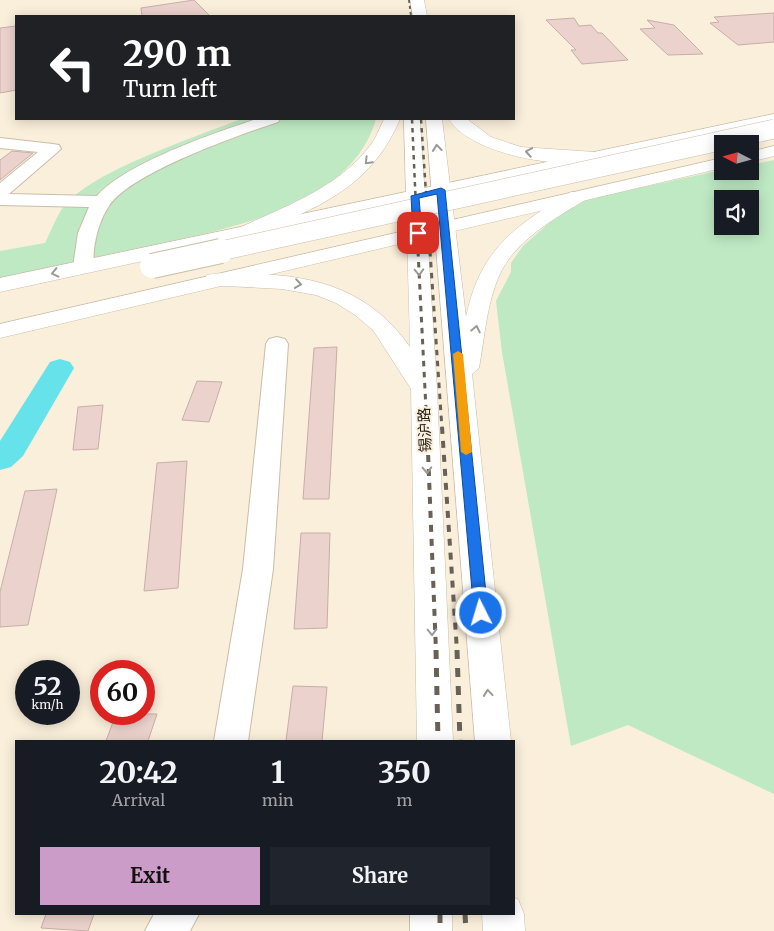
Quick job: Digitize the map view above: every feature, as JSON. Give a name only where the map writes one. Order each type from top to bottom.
[{"type":"main road","points":[[417,0],[420,15]]},
{"type":"main road","points":[[0,286],[83,266],[239,235],[774,119]]},
{"type":"main road","points":[[239,235],[327,193],[349,178],[378,149],[387,134],[392,120]]},
{"type":"main road","name":"锡沪路","points":[[412,120],[424,389],[435,740]]},
{"type":"main road","points":[[434,120],[446,226],[492,740]]},
{"type":"main road","points":[[458,120],[473,133],[510,148],[551,156],[595,157]]},
{"type":"main road","points":[[0,317],[156,273],[774,129]]},
{"type":"main road","points":[[759,144],[774,141]]},
{"type":"main road","points":[[759,155],[774,151]]},
{"type":"main road","points":[[0,300],[156,273],[714,155]]},
{"type":"main road","points":[[0,331],[714,165]]},
{"type":"main road","points":[[461,394],[482,293],[493,267],[503,254],[535,222],[578,196]]},
{"type":"main road","points":[[215,280],[274,280],[313,286],[352,302],[382,326],[424,389]]},
{"type":"main road","points":[[431,931],[432,915]]},
{"type":"main road","points":[[503,915],[504,931]]},
{"type":"street","points":[[83,266],[82,251],[102,202],[119,186],[191,147],[269,120]]},
{"type":"street","points":[[0,143],[52,149],[0,192]]},
{"type":"street","points":[[0,199],[102,202]]},
{"type":"street","points":[[231,740],[258,569],[277,344]]},
{"type":"street","points":[[165,931],[178,915]]},
{"type":"green space","points":[[238,120],[376,120],[362,150],[339,176],[310,196],[277,212],[205,234],[0,278],[0,251],[45,243],[61,210],[78,193],[97,180],[173,145]]},
{"type":"green space","points":[[774,160],[774,794],[628,725],[571,746],[502,352],[496,301],[511,272],[511,263],[523,246],[557,216],[588,199],[714,172],[714,180],[759,180],[759,163]]},
{"type":"building","points":[[194,0],[209,15],[142,15],[141,8]]},
{"type":"building","points":[[774,13],[774,42],[738,45],[710,23],[719,22],[714,17]]},
{"type":"building","points":[[574,18],[579,26],[591,25],[598,33],[602,33],[628,60],[582,64],[571,50],[576,50],[546,20]]},
{"type":"building","points":[[647,20],[674,25],[703,54],[668,55],[640,29],[655,28]]},
{"type":"building","points":[[15,26],[15,90],[0,93],[0,28]]},
{"type":"building","points":[[12,151],[33,153],[0,180],[0,160]]},
{"type":"building","points":[[337,347],[329,499],[303,499],[314,348]]},
{"type":"building","points":[[197,381],[222,382],[209,422],[182,420]]},
{"type":"building","points":[[103,405],[98,449],[73,450],[78,407]]},
{"type":"building","points":[[187,461],[178,588],[144,591],[157,463]]},
{"type":"building","points":[[57,489],[28,625],[0,627],[0,592],[25,491]]},
{"type":"building","points":[[301,533],[330,533],[327,628],[294,629]]},
{"type":"building","points":[[293,686],[327,687],[322,740],[286,740]]},
{"type":"building","points":[[112,725],[153,725],[148,740],[106,740]]},
{"type":"building","points":[[46,915],[94,915],[88,931],[41,928]]},
{"type":"waterway","points":[[0,459],[12,448],[60,368]]},
{"type":"railway","points":[[409,0],[411,15]]},
{"type":"railway","points":[[412,120],[418,252]]},
{"type":"railway","points":[[421,120],[430,252]]},
{"type":"railway","points":[[418,251],[427,429]]},
{"type":"railway","points":[[430,251],[442,429]]},
{"type":"railway","points":[[427,427],[436,651]]},
{"type":"railway","points":[[442,427],[457,651]]},
{"type":"railway","points":[[436,650],[438,740]]},
{"type":"railway","points":[[457,650],[460,740]]},
{"type":"railway","points":[[440,915],[440,931]]},
{"type":"railway","points":[[465,915],[466,931]]},
{"type":"slow traffic","points":[[458,354],[466,452]]},
{"type":"route","points":[[418,233],[415,196],[441,190],[446,226],[481,613]]}]
